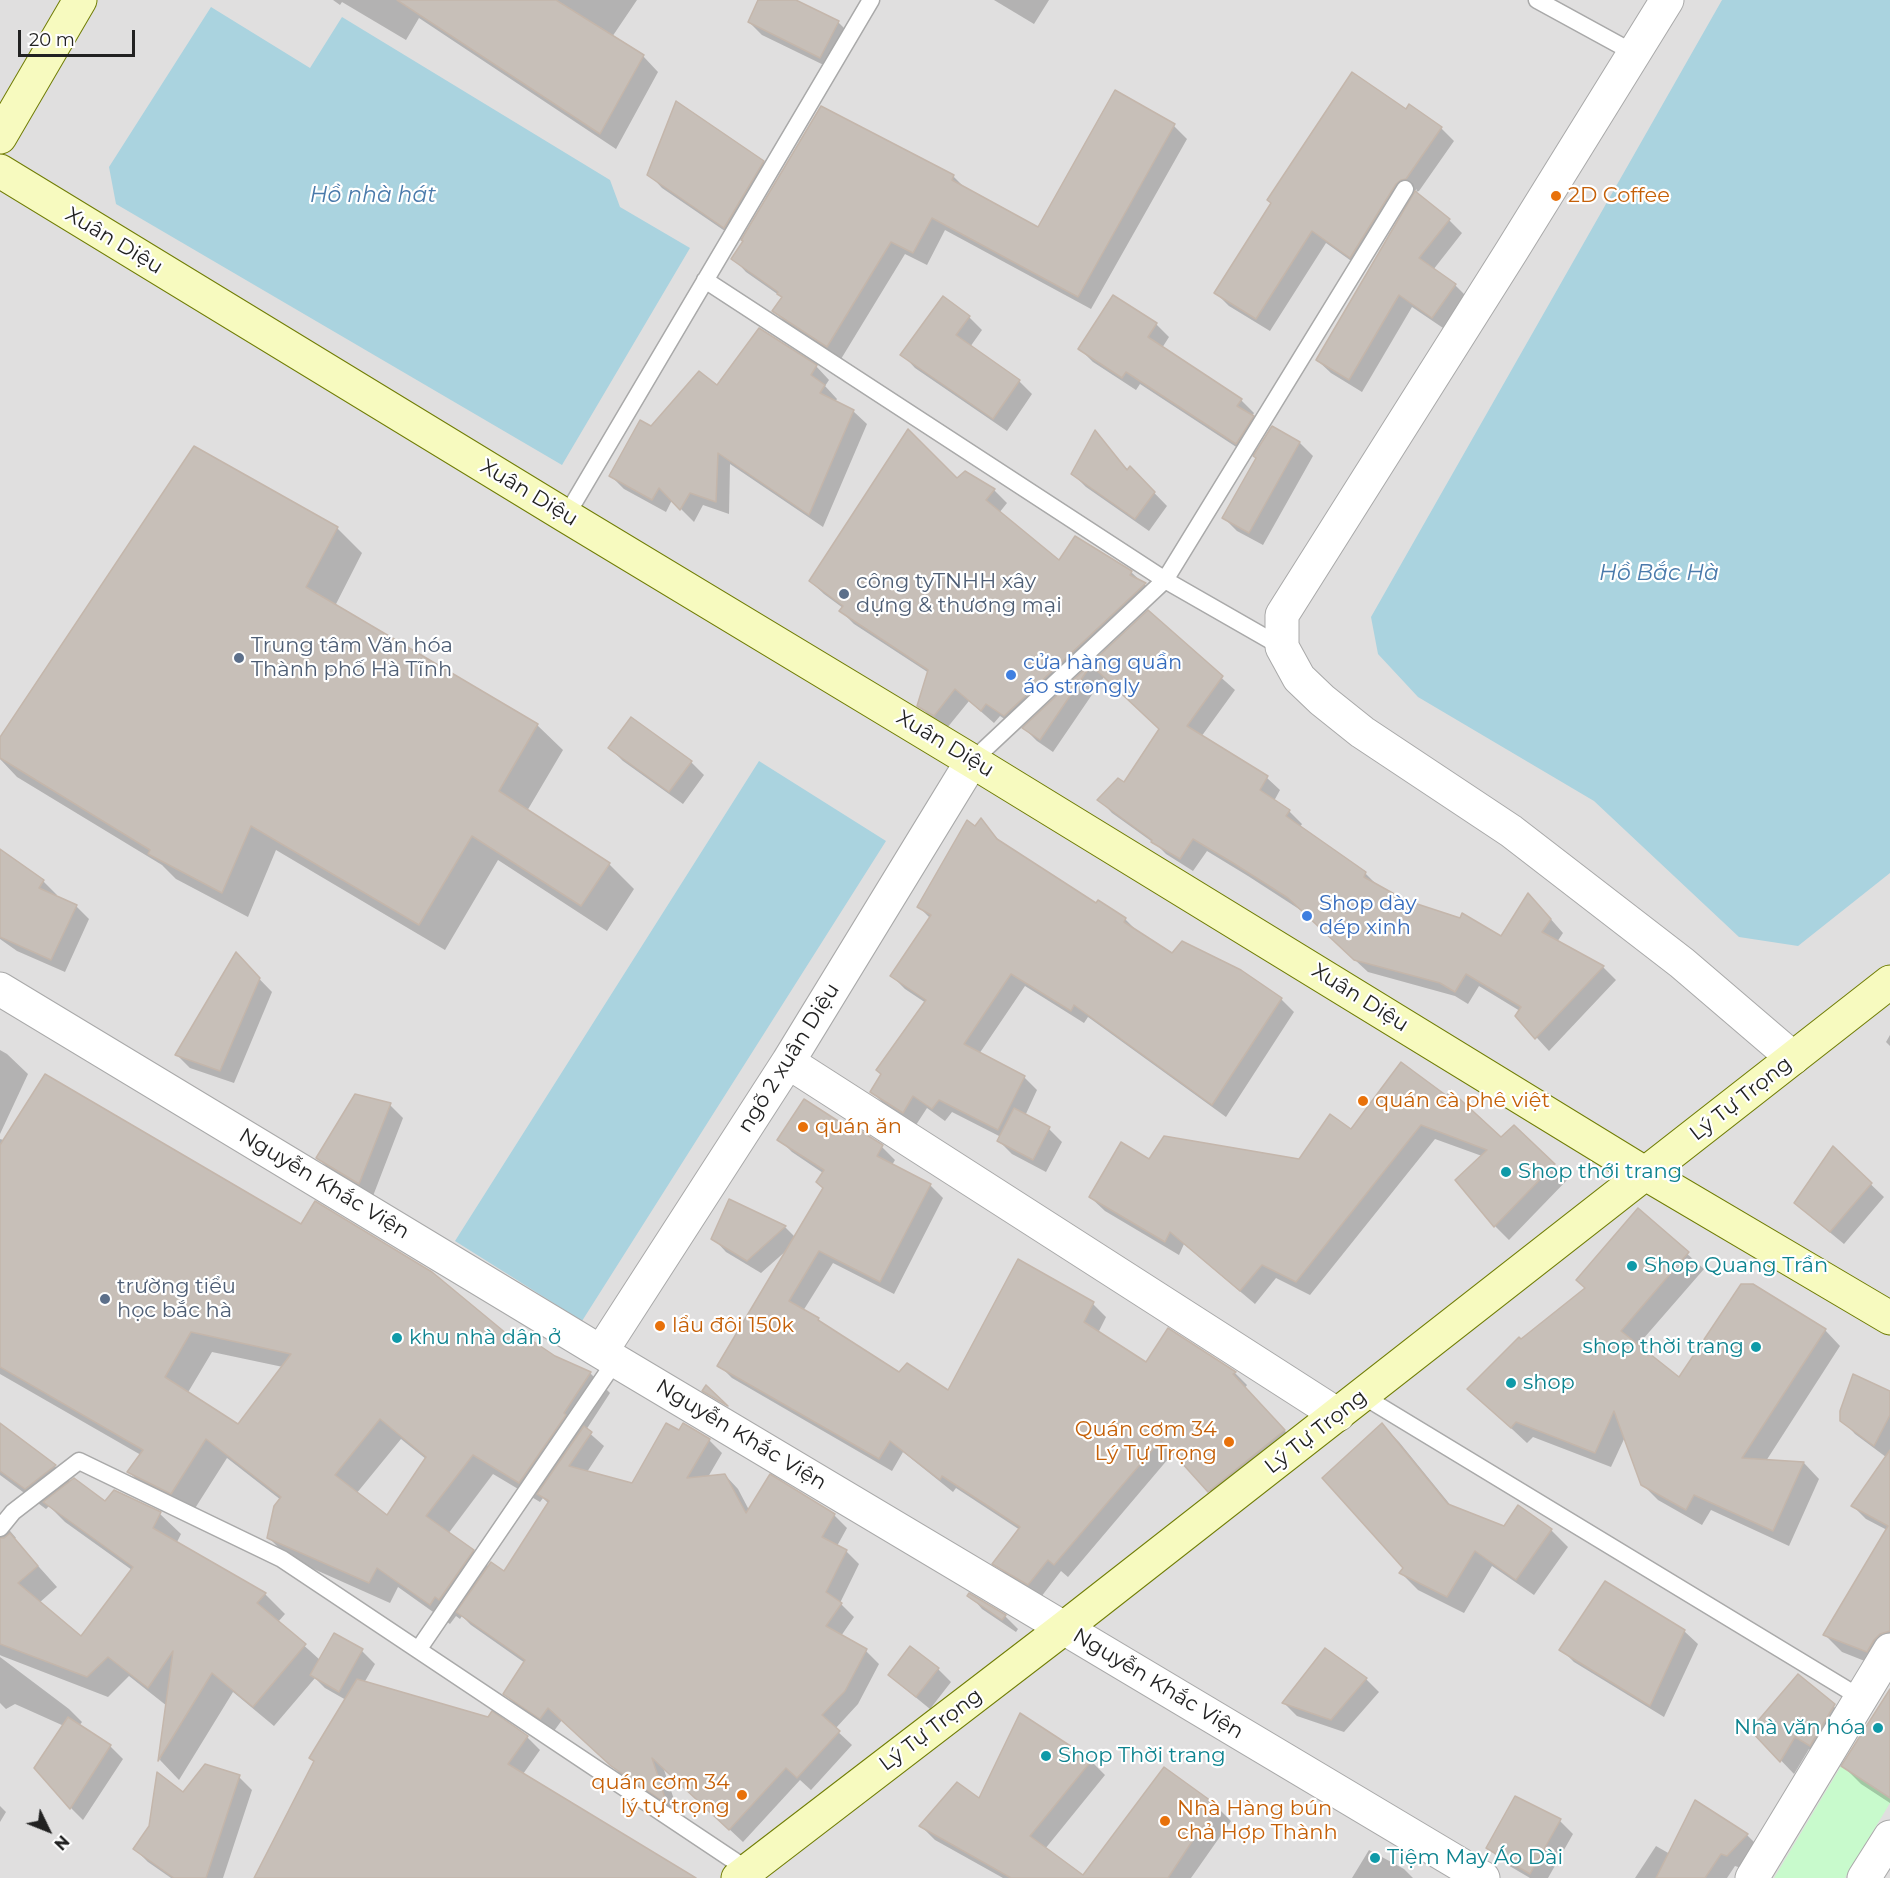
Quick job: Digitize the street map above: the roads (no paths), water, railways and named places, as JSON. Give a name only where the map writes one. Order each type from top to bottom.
[{"type":"street","points":[[0,137],[80,0]]},
{"type":"street","points":[[1667,0],[1282,615],[1282,647],[1299,678],[1322,700],[1362,732],[1511,831],[1682,963],[1793,1058]]},
{"type":"street","name":"Xuân Diệu","points":[[0,171],[972,760],[1646,1174],[1890,1318]]},
{"type":"street","name":"ngõ 2 xuân Diệu","points":[[608,1356],[972,760]]},
{"type":"street","name":"Lý Tự Trọng","points":[[743,1874],[1064,1628],[1890,982]]},
{"type":"street","name":"Nguyễn Khắc Viện","points":[[0,989],[608,1356],[1483,1878]]},
{"type":"street","points":[[788,1062],[1350,1405]]},
{"type":"street","points":[[1752,1878],[1890,1650]]},
{"type":"street","points":[[1864,1878],[1890,1837]]},
{"type":"lane","points":[[566,516],[871,0]]},
{"type":"lane","points":[[1537,0],[1634,53]]},
{"type":"lane","points":[[972,760],[1165,580],[1405,189]]},
{"type":"lane","points":[[705,280],[1165,580],[1282,647]]},
{"type":"lane","points":[[418,1650],[608,1356]]},
{"type":"lane","points":[[1350,1405],[1861,1698]]},
{"type":"lane","points":[[0,1528],[13,1512],[79,1461],[282,1559],[743,1874]]},
{"type":"water","name":"Hồ Bắc Hà","points":[[1722,0],[1890,0],[1890,873],[1798,946],[1739,937],[1594,801],[1418,697],[1378,654],[1371,617]]},
{"type":"water","name":"Hồ nhà hát","points":[[211,7],[310,68],[342,17],[610,180],[620,207],[690,248],[562,465],[116,204],[109,167]]},
{"type":"water","points":[[759,761],[886,841],[582,1321],[455,1241]]},
{"type":"place","name":"2D Coffee","points":[[1556,196]]},
{"type":"place","name":"công tyTNHH xây dựng & thương mại","points":[[844,594]]},
{"type":"place","name":"Trung tâm Văn hóa Thành phố Hà Tĩnh","points":[[239,658]]},
{"type":"place","name":"cửa hàng quần áo strongly","points":[[1011,675]]},
{"type":"place","name":"Shop dày dép xinh","points":[[1307,916]]},
{"type":"place","name":"quán cà phê việt","points":[[1363,1101]]},
{"type":"place","name":"quán ăn","points":[[803,1127]]},
{"type":"place","name":"Shop thới trang","points":[[1506,1172]]},
{"type":"place","name":"Shop Quang Trần","points":[[1632,1266]]},
{"type":"place","name":"trường tiểu học bắc hà","points":[[105,1299]]},
{"type":"place","name":"lẩu đôi 150k","points":[[660,1326]]},
{"type":"place","name":"khu nhà dân ở","points":[[397,1338]]},
{"type":"place","name":"shop thời trang","points":[[1756,1347]]},
{"type":"place","name":"shop","points":[[1511,1383]]},
{"type":"place","name":"Quán cơm 34 Lý Tự Trọng","points":[[1229,1442]]},
{"type":"place","name":"Nhà văn hóa","points":[[1878,1728]]},
{"type":"place","name":"Shop Thời trang","points":[[1046,1756]]},
{"type":"place","name":"quán cơm 34 lý tự trọng","points":[[742,1795]]},
{"type":"place","name":"Nhà Hàng bún chả Hợp Thành","points":[[1165,1821]]},
{"type":"place","name":"Tiệm May Áo Dài","points":[[1375,1858]]}]
